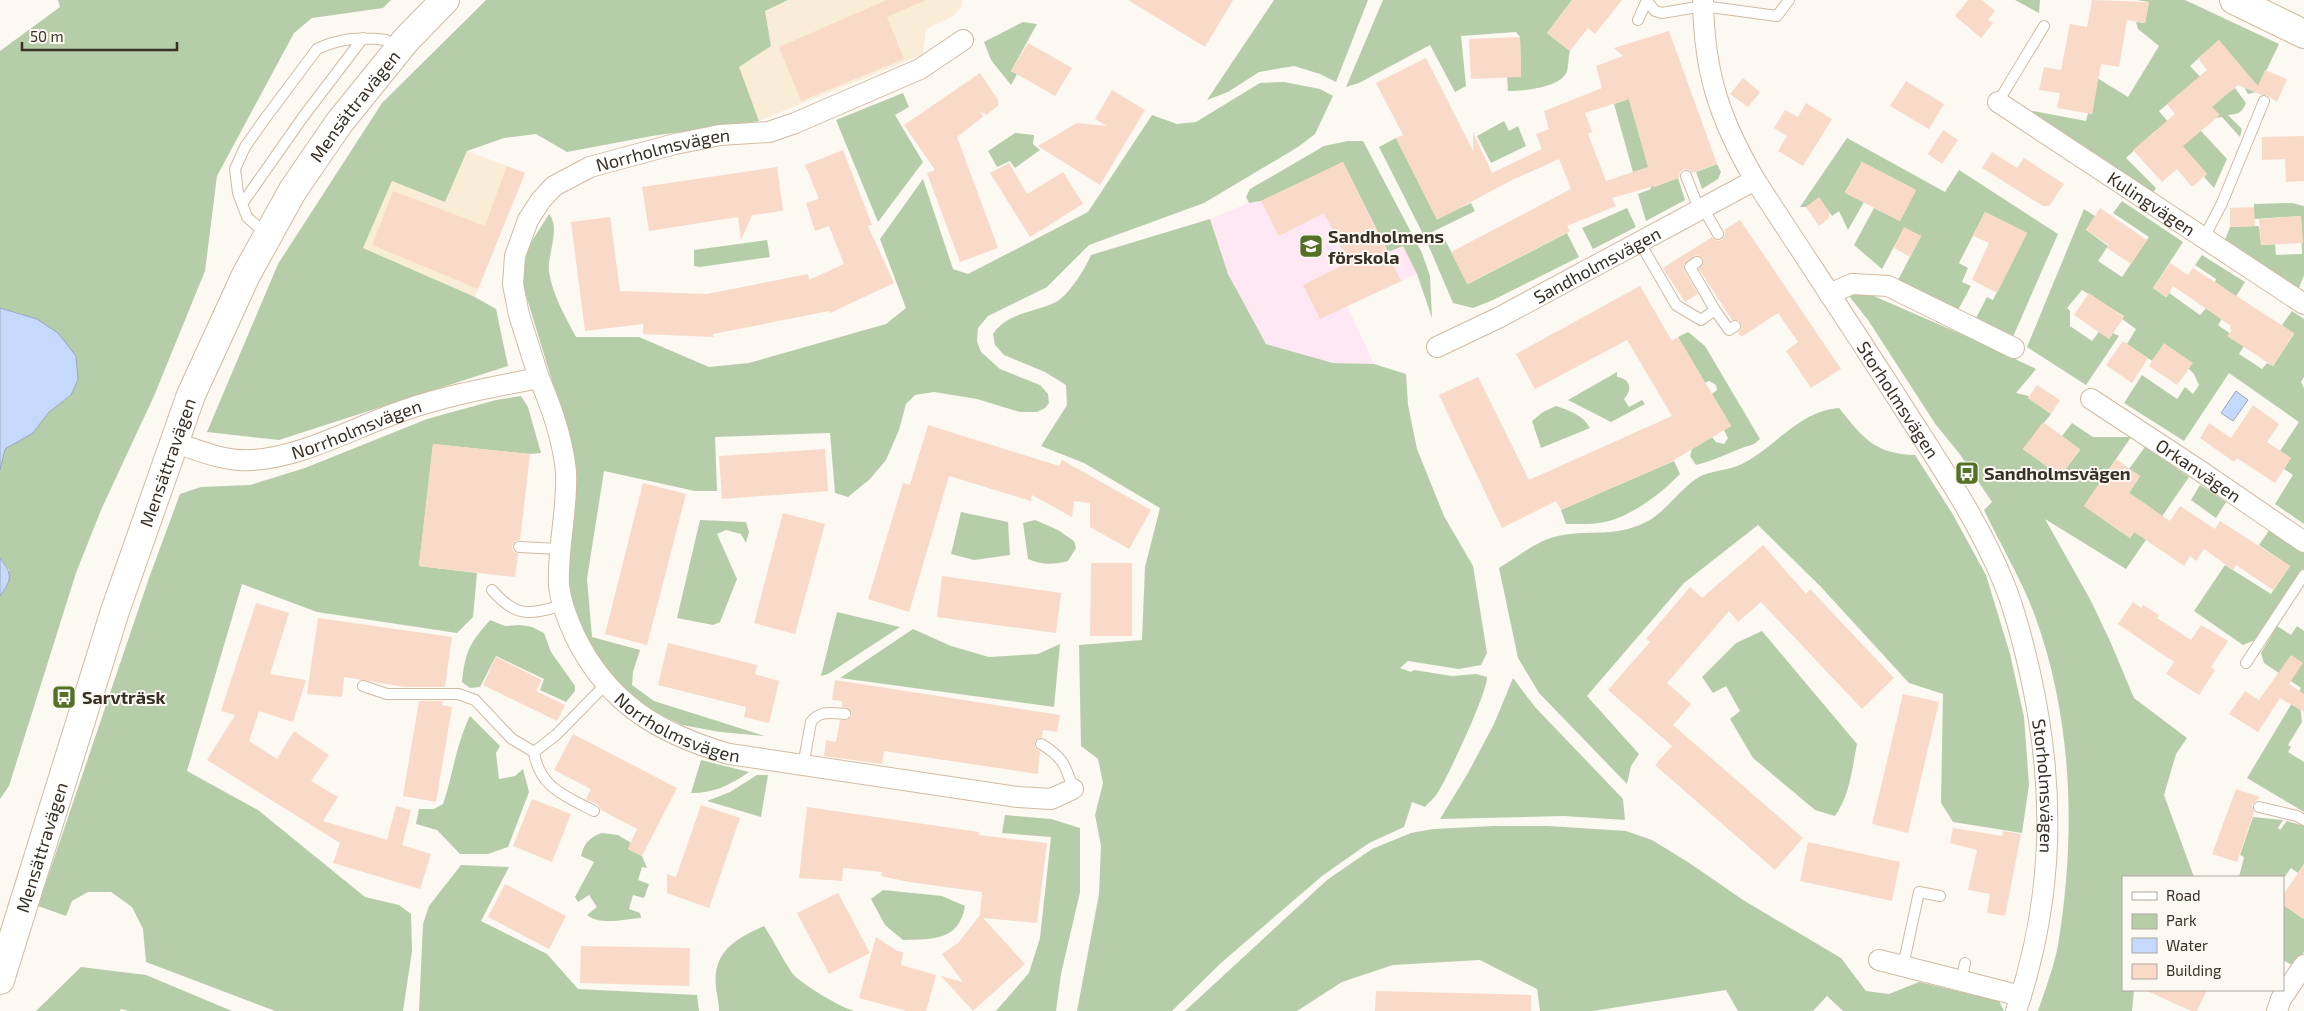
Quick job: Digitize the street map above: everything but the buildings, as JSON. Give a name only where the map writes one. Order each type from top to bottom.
[{"type":"street","name":"Mensättravägen","points":[[0,980],[115,611],[173,442],[195,386],[246,275],[293,190],[339,123],[397,51],[445,0]]},
{"type":"street","points":[[2234,0],[2304,34]]},
{"type":"street","name":"Storholmsvägen","points":[[1703,3],[1708,71],[1718,104],[1734,145],[1917,428],[1975,524],[2003,581],[2025,652],[2044,741],[2047,855],[2041,917],[2019,1004],[1963,972],[1902,966],[1879,960]]},
{"type":"street","name":"Norrholmsvägen","points":[[963,40],[920,69],[795,123],[769,132],[720,136],[646,151],[590,167],[554,186],[540,200],[528,220],[515,256],[513,284],[519,315],[539,378],[554,412],[562,445],[566,474],[560,549],[560,588],[568,621],[583,652],[606,684],[639,715],[664,730],[696,744],[729,754],[1018,797],[1051,799],[1073,789]]},
{"type":"street","name":"Kulingvägen","points":[[1998,102],[2304,304]]},
{"type":"street","name":"Sandholmsvägen","points":[[1437,346],[1500,317],[1755,180]]},
{"type":"street","points":[[1829,294],[1852,284],[1888,286],[2014,348]]},
{"type":"street","name":"Norrholmsvägen","points":[[173,442],[221,458],[250,460],[280,456],[427,402],[468,391],[539,378]]},
{"type":"street","name":"Orkanvägen","points":[[2091,399],[2304,542]]},
{"type":"street","points":[[2277,1011],[2281,999],[2304,965]]},
{"type":"lane","points":[[1638,20],[1647,0],[1655,11],[1662,13],[1703,3],[1777,16],[1789,0]]},
{"type":"lane","points":[[1998,102],[2044,26]]},
{"type":"lane","points":[[242,204],[303,117],[363,38]]},
{"type":"lane","points":[[268,236],[247,217],[238,193],[234,168],[264,120],[318,49],[334,41],[363,38],[386,40],[397,51]]},
{"type":"lane","points":[[2204,238],[2222,204],[2264,102]]},
{"type":"lane","points":[[1686,176],[1701,208],[1718,234]]},
{"type":"lane","points":[[1639,241],[1676,305],[1701,320],[1715,310]]},
{"type":"lane","points":[[1697,262],[1690,267],[1715,310],[1728,330],[1735,326]]},
{"type":"lane","points":[[519,547],[560,549]]},
{"type":"lane","points":[[2246,663],[2304,575]]},
{"type":"lane","points":[[492,590],[502,602],[516,611],[543,610],[564,605]]},
{"type":"lane","points":[[534,752],[556,735],[606,684]]},
{"type":"lane","points":[[362,686],[387,694],[458,694],[475,700],[512,739],[534,752],[538,770],[547,783],[563,795],[594,811]]},
{"type":"lane","points":[[803,766],[811,722],[814,718],[828,712],[845,714]]},
{"type":"lane","points":[[1042,744],[1058,754],[1064,764],[1073,789]]},
{"type":"lane","points":[[2260,807],[2297,816],[2304,820]]},
{"type":"lane","points":[[1902,966],[1920,892],[1940,896]]},
{"type":"shaded area","points":[[788,0],[962,0],[962,6],[953,16],[926,29],[923,54],[759,121],[738,66],[771,46],[765,11]]},
{"type":"shaded area","points":[[467,151],[525,173],[475,297],[363,248],[392,181],[445,202]]},
{"type":"shaded area","name":"Sandholmens förskola","points":[[1343,162],[1377,194],[1417,274],[1347,306],[1374,364],[1333,363],[1266,344],[1228,274],[1210,219],[1249,203],[1261,201]]},
{"type":"green space","points":[[58,0],[391,0],[383,8],[312,18],[294,33],[217,176],[205,271],[154,396],[101,510],[76,573],[9,786],[0,799],[0,596],[9,582],[9,570],[0,558],[0,470],[5,449],[33,433],[48,413],[71,395],[22,314],[0,308],[0,51],[60,7]]},
{"type":"green space","points":[[486,0],[788,0],[765,11],[771,46],[739,67],[759,121],[652,136],[567,152],[536,134],[504,138],[467,151],[445,202],[392,181],[363,248],[475,297],[496,309],[508,366],[279,440],[207,432],[278,264],[382,103]]},
{"type":"green space","points":[[1274,0],[1368,0],[1336,82],[1320,74],[1294,66],[1259,72],[1228,92],[1207,100]]},
{"type":"green space","points":[[1383,0],[1572,0],[1547,33],[1570,51],[1567,71],[1564,77],[1550,85],[1508,91],[1507,77],[1521,77],[1520,37],[1516,32],[1461,36],[1466,86],[1455,92],[1430,45],[1359,83],[1346,87]]},
{"type":"green space","points":[[2015,0],[2040,0],[2039,13]]},
{"type":"green space","points":[[2137,0],[2185,0],[2279,44],[2256,92],[2248,94],[2219,40],[2190,66],[2207,84],[2228,93],[2235,88],[2246,103],[2239,112],[2228,115],[2242,129],[2240,137],[2222,117],[2216,118],[2189,86],[2159,111],[2174,129],[2201,131],[2227,159],[2214,188],[2204,177],[2207,174],[2194,159],[2186,166],[2155,131],[2126,158],[2156,188],[2152,195],[2028,110],[2086,121],[2088,113],[2092,114],[2096,90],[2061,84],[2089,73],[2128,97],[2159,46],[2138,29],[2136,22],[2145,23],[2149,2]]},
{"type":"green space","points":[[1023,22],[1037,24],[1011,71],[1017,74],[1011,85],[991,60],[984,42]]},
{"type":"green space","points":[[1284,82],[1320,89],[1333,96],[1315,134],[1298,147],[1204,203],[1089,245],[1047,287],[988,316],[978,328],[977,341],[981,352],[1000,369],[1040,385],[1048,394],[1049,403],[1045,408],[1037,412],[1020,412],[977,399],[934,392],[915,395],[906,404],[899,430],[886,460],[870,479],[848,497],[835,493],[830,433],[715,437],[717,491],[695,491],[604,471],[587,579],[592,637],[640,650],[633,672],[632,685],[654,701],[765,736],[720,732],[682,725],[647,708],[620,685],[591,646],[576,615],[569,586],[570,440],[522,282],[527,249],[549,214],[554,227],[554,234],[549,272],[560,306],[576,337],[639,337],[709,367],[749,363],[886,324],[906,308],[880,239],[923,179],[953,269],[968,274],[1088,212],[1152,115],[1177,124],[1196,122],[1260,83]]},
{"type":"green space","points":[[903,93],[909,107],[895,115],[923,162],[878,222],[836,120]]},
{"type":"green space","points":[[1629,99],[1654,187],[1678,178],[1685,200],[1646,221],[1638,194],[1651,189],[1645,169],[1633,172],[1614,104]]},
{"type":"green space","points":[[1504,121],[1509,131],[1518,126],[1526,146],[1491,163],[1477,136]]},
{"type":"green space","points":[[1015,133],[1034,135],[1033,144],[1040,150],[1015,168],[1010,161],[997,167],[988,151]]},
{"type":"green space","points":[[1396,138],[1437,219],[1471,203],[1475,211],[1424,236],[1379,147]]},
{"type":"green space","points":[[1847,138],[1945,192],[1959,170],[2058,234],[2012,339],[1975,320],[1987,297],[1993,300],[2027,233],[1985,212],[1959,263],[1968,268],[1962,282],[1971,286],[1958,310],[1898,280],[1921,236],[1904,228],[1882,269],[1854,245],[1874,208],[1900,221],[1916,190],[1862,162],[1845,192],[1864,202],[1848,230],[1839,211],[1832,216],[1819,198],[1806,207],[1800,207]]},
{"type":"green space","points":[[1348,141],[1363,141],[1422,253],[1430,276],[1432,318],[1417,274],[1403,246],[1388,252],[1343,162],[1261,201],[1249,203],[1246,197],[1250,189],[1324,146]]},
{"type":"green space","points":[[1717,164],[1721,172],[1718,179],[1702,189],[1696,172]]},
{"type":"green space","points":[[2122,201],[2183,242],[2153,288],[2166,297],[2169,293],[2200,315],[2224,288],[2215,282],[2216,279],[2195,265],[2202,255],[2245,282],[2218,325],[2245,344],[2239,354],[2262,369],[2267,363],[2273,366],[2294,334],[2282,325],[2292,311],[2304,319],[2304,377],[2301,382],[2304,388],[2304,524],[2275,504],[2293,475],[2284,469],[2291,458],[2280,451],[2299,422],[2229,373],[2184,441],[2124,403],[2142,375],[2177,399],[2185,387],[2193,394],[2199,385],[2194,374],[2164,344],[2152,361],[2127,344],[2136,329],[2122,319],[2124,316],[2082,290],[2067,308],[2070,311],[2070,326],[2092,341],[2099,332],[2109,339],[2113,333],[2119,336],[2086,385],[2027,347],[2084,209],[2095,216],[2086,230],[2108,246],[2098,261],[2122,277],[2149,237],[2113,213]]},
{"type":"green space","points":[[2292,203],[2304,206],[2304,275],[2299,288],[2225,240],[2230,227],[2259,226],[2261,245],[2275,244],[2276,255],[2302,254],[2301,216],[2254,219],[2254,204]]},
{"type":"green space","points":[[1627,208],[1636,227],[1593,249],[1582,228]]},
{"type":"green space","points":[[1210,219],[1228,274],[1266,344],[1333,363],[1374,364],[1406,374],[1408,405],[1417,449],[1444,516],[1473,566],[1487,653],[1481,665],[1459,669],[1408,661],[1400,668],[1411,672],[1414,670],[1452,676],[1476,674],[1487,677],[1486,685],[1475,716],[1443,783],[1425,807],[1412,802],[1404,827],[1369,843],[1322,876],[1221,963],[1172,1011],[1077,1011],[1099,894],[1101,846],[1095,815],[1103,783],[1098,759],[1081,746],[1079,645],[1142,640],[1145,567],[1160,508],[1084,463],[1041,446],[1067,405],[1066,385],[1045,372],[1004,355],[995,345],[993,334],[1005,322],[1020,314],[1059,300],[1076,282],[1091,255]]},
{"type":"green space","points":[[1567,233],[1579,257],[1473,308],[1453,303],[1427,242],[1442,234],[1468,284]]},
{"type":"green space","points":[[767,240],[770,257],[700,267],[694,266],[694,250]]},
{"type":"green space","points":[[1860,290],[2036,369],[2016,393],[2029,396],[2028,398],[2051,414],[2023,449],[2060,476],[2080,450],[2062,436],[2072,423],[2093,437],[2131,437],[2084,506],[2130,538],[2151,508],[2129,493],[2140,476],[2129,469],[2145,447],[2189,477],[2126,569],[2045,519],[2091,601],[2134,698],[2187,738],[2176,754],[2164,795],[2194,876],[2122,876],[2122,991],[2134,991],[2132,1011],[2038,1011],[2052,970],[2058,945],[2064,904],[2069,821],[2064,737],[2048,656],[2030,603],[1984,510],[1992,502],[1959,453],[1936,425],[1868,320],[1849,296]]},
{"type":"green space","points":[[1688,332],[1705,346],[1760,439],[1751,445],[1696,465],[1690,456],[1692,449],[1712,437],[1716,442],[1724,444],[1728,438],[1724,430],[1731,426],[1712,394],[1717,390],[1716,385],[1709,381],[1705,383],[1678,337]]},
{"type":"green space","points":[[1617,372],[1617,377],[1625,380],[1629,385],[1629,392],[1624,399],[1629,407],[1642,400],[1645,404],[1611,422],[1568,400]]},
{"type":"green space","points":[[521,396],[528,407],[541,453],[530,454],[433,444],[419,566],[477,573],[473,617],[457,633],[317,612],[242,584],[187,771],[258,810],[365,897],[399,905],[411,914],[412,951],[403,1011],[275,1011],[146,962],[143,929],[132,907],[111,892],[88,892],[72,901],[66,916],[38,906],[149,578],[180,494],[201,487],[250,485],[305,468],[427,419],[496,400]]},
{"type":"green space","points":[[1556,406],[1579,416],[1590,428],[1541,448],[1532,421],[1543,412]]},
{"type":"green space","points":[[1839,408],[1863,436],[1880,448],[1901,454],[1915,455],[1952,513],[1986,575],[2010,654],[2024,717],[2029,785],[2022,833],[1953,822],[1941,803],[1943,694],[1909,683],[1821,587],[1758,525],[1684,583],[1587,696],[1639,754],[1631,766],[1627,784],[1539,693],[1518,658],[1499,568],[1522,553],[1554,537],[1613,532],[1644,523],[1658,514],[1701,476],[1742,464],[1812,416]]},
{"type":"green space","points":[[1674,461],[1680,474],[1638,508],[1618,518],[1604,522],[1566,524],[1561,510]]},
{"type":"green space","points":[[2200,485],[2226,502],[2216,518],[2191,500]]},
{"type":"green space","points":[[961,512],[1008,522],[1010,555],[974,560],[951,554]]},
{"type":"green space","points":[[700,520],[746,522],[749,532],[746,543],[741,534],[726,530],[717,534],[737,579],[720,622],[713,625],[677,618]]},
{"type":"green space","points":[[1035,520],[1058,530],[1074,541],[1076,548],[1068,561],[1048,564],[1028,559],[1023,523]]},
{"type":"green space","points":[[2270,529],[2304,551],[2304,569],[2255,640],[2243,645],[2194,611],[2225,565],[2271,594],[2290,566],[2259,545]]},
{"type":"green space","points":[[837,612],[900,627],[828,674],[821,676]]},
{"type":"green space","points":[[490,620],[505,626],[520,625],[532,627],[544,633],[551,652],[575,686],[575,691],[566,702],[540,690],[544,679],[496,656],[480,687],[470,688],[462,682],[465,662],[470,648]]},
{"type":"green space","points":[[2277,626],[2291,635],[2297,626],[2304,631],[2304,700],[2300,707],[2302,722],[2288,745],[2291,747],[2288,752],[2304,762],[2304,812],[2247,778],[2301,688],[2264,663],[2261,653]]},
{"type":"green space","points":[[913,629],[951,646],[989,657],[1038,654],[1060,644],[1054,707],[840,678]]},
{"type":"green space","points":[[1762,631],[1857,744],[1847,791],[1835,816],[1815,810],[1753,758],[1730,719],[1740,711],[1726,686],[1713,693],[1702,677],[1736,643]]},
{"type":"green space","points":[[1513,678],[1535,707],[1623,799],[1625,820],[1564,816],[1440,819],[1468,773],[1494,724]]},
{"type":"green space","points":[[470,716],[500,746],[496,753],[499,779],[515,776],[523,769],[529,792],[508,847],[488,854],[460,854],[437,830],[416,824],[419,809],[434,809],[443,804],[461,737]]},
{"type":"green space","points":[[701,760],[749,772],[722,787],[708,792],[691,793]]},
{"type":"green space","points":[[757,775],[768,775],[761,817],[707,801],[730,792]]},
{"type":"green space","points":[[1005,815],[1051,819],[1080,828],[1080,892],[1061,974],[1056,1011],[996,1011],[1029,973],[1040,938],[1051,837],[1002,833]]},
{"type":"green space","points":[[2253,817],[2283,820],[2278,828],[2280,830],[2287,821],[2304,826],[2304,864],[2298,873],[2291,868],[2284,878],[2284,876],[2239,876],[2244,857],[2240,855]]},
{"type":"green space","points":[[1548,826],[1626,831],[1652,840],[1743,900],[1841,958],[1866,991],[1889,994],[1919,982],[1999,1001],[2004,1011],[1843,1011],[1827,996],[1813,1011],[1738,1011],[1726,990],[1593,1011],[1540,1011],[1537,989],[1480,960],[1393,965],[1342,982],[1297,1011],[1185,1011],[1327,880],[1372,849],[1411,833],[1433,829]]},
{"type":"green space","points":[[602,833],[618,835],[631,843],[628,849],[642,856],[647,868],[642,867],[638,880],[649,884],[644,898],[633,895],[629,909],[640,913],[641,918],[606,921],[592,918],[587,915],[597,907],[589,895],[578,902],[575,897],[594,862],[581,856],[584,847],[594,836]]},
{"type":"green space","points":[[461,865],[509,867],[481,921],[547,954],[578,989],[697,995],[699,1011],[419,1011],[423,924],[429,906]]},
{"type":"green space","points":[[883,890],[942,896],[965,906],[962,917],[951,932],[934,938],[903,940],[885,925],[871,899]]},
{"type":"green space","points":[[2284,905],[2302,918],[2304,915],[2304,952],[2294,966],[2284,961]]},
{"type":"green space","points":[[764,926],[788,967],[797,978],[821,995],[854,1011],[719,1011],[716,976],[722,956],[735,942]]},
{"type":"green space","points":[[81,967],[146,975],[232,1011],[129,1011],[121,1009],[120,1011],[36,1011]]},
{"type":"water","points":[[0,308],[37,319],[58,333],[76,356],[78,380],[71,395],[48,413],[33,433],[5,449],[0,470]]},
{"type":"water","points":[[2236,391],[2248,400],[2233,421],[2221,413]]},
{"type":"water","points":[[0,558],[9,573],[9,581],[0,596]]},
{"type":"place","name":"Sandholmens förskola","points":[[1311,246]]},
{"type":"place","name":"Sandholmsvägen","points":[[1967,473]]},
{"type":"place","name":"Sarvträsk","points":[[64,697]]}]
